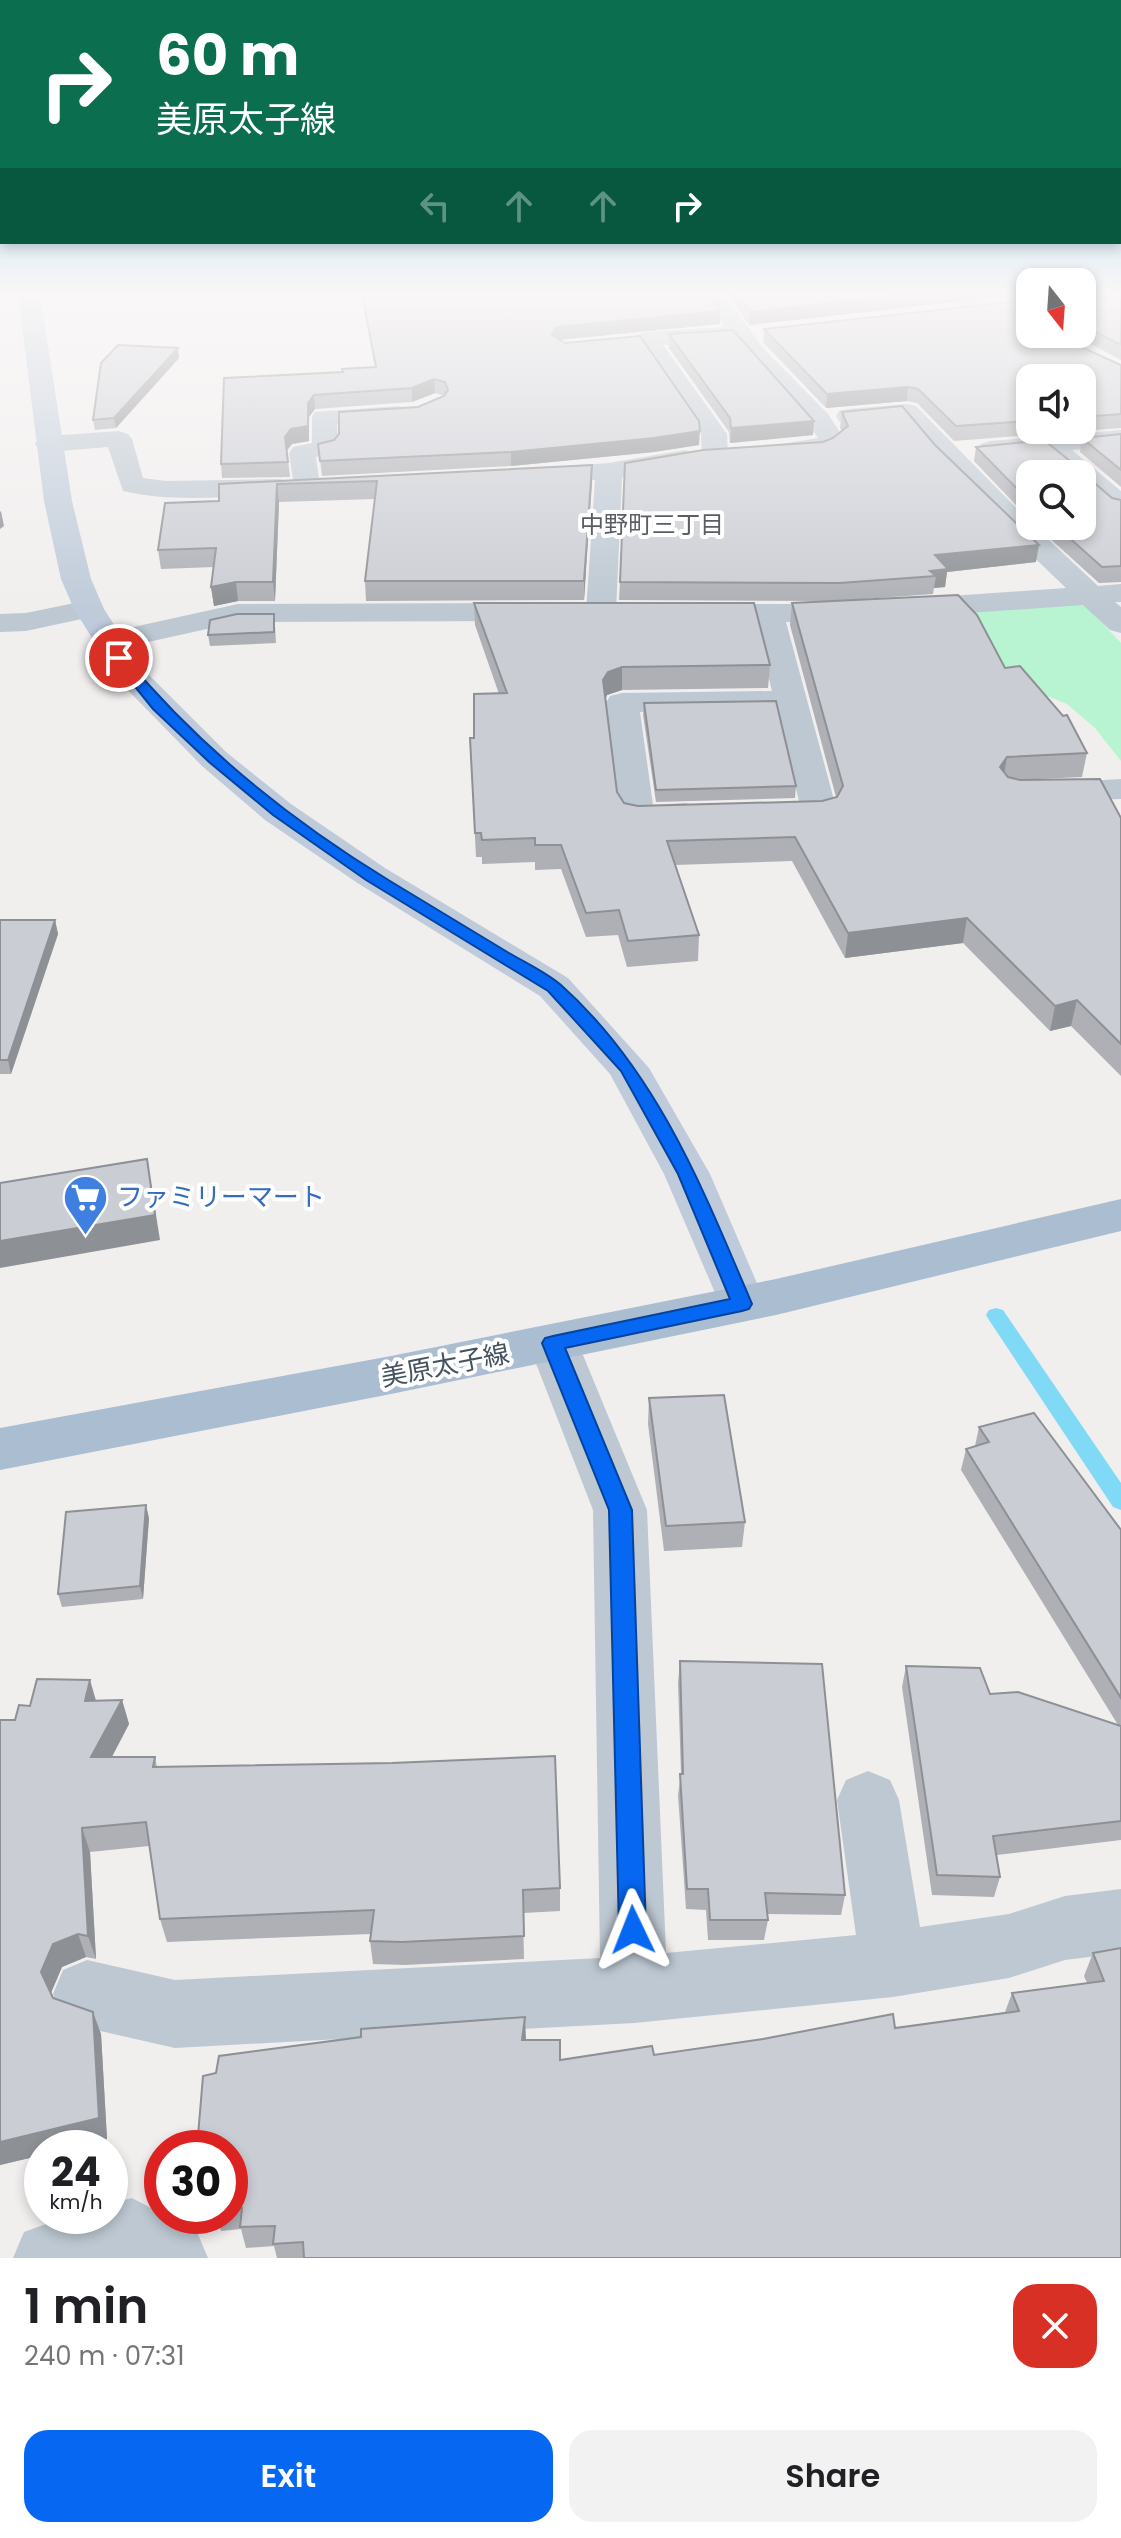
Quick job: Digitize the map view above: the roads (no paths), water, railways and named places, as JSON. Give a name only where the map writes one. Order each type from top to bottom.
[{"type":"main road","name":"美原太子線","points":[[0,1449],[742,1304],[1121,1215]]},
{"type":"street","points":[[42,399],[48,444],[76,579],[99,626],[129,673],[158,706],[214,759],[278,812],[372,876],[554,987],[628,1068],[687,1174],[742,1304]]},
{"type":"street","points":[[690,399],[714,434],[734,455]]},
{"type":"street","points":[[506,478],[609,471],[821,447],[832,440],[819,419],[800,399]]},
{"type":"street","points":[[307,486],[302,453],[325,447],[324,417],[418,412],[426,407]]},
{"type":"street","points":[[819,419],[907,411],[1004,513],[1108,594],[1121,624]]},
{"type":"street","points":[[1096,440],[1121,438]]},
{"type":"street","points":[[48,444],[119,439],[132,485],[207,490],[336,484]]},
{"type":"street","points":[[944,453],[1049,444],[1121,505]]},
{"type":"street","points":[[601,612],[609,471]]},
{"type":"street","points":[[662,612],[768,613],[938,608],[1108,594]]},
{"type":"street","points":[[0,623],[99,626],[238,613],[631,612]]},
{"type":"street","points":[[768,613],[791,700],[819,811],[637,816],[622,703],[791,700]]},
{"type":"street","points":[[1016,791],[1073,777],[1121,789]]},
{"type":"street","points":[[553,1343],[620,1510],[634,1990]]},
{"type":"street","points":[[868,1800],[893,1964]]},
{"type":"street","points":[[87,1994],[175,2014],[634,1990],[893,1964],[1009,1946],[1065,1928],[1121,1921]]},
{"type":"street","points":[[50,2258],[132,2235],[171,2258]]},
{"type":"waterway","points":[[996,1315],[1121,1501]]},
{"type":"place","name":"ファミリーマート","points":[[86,1236]]},
{"type":"district","name":"中野町三丁目","points":[[652,525]]}]
